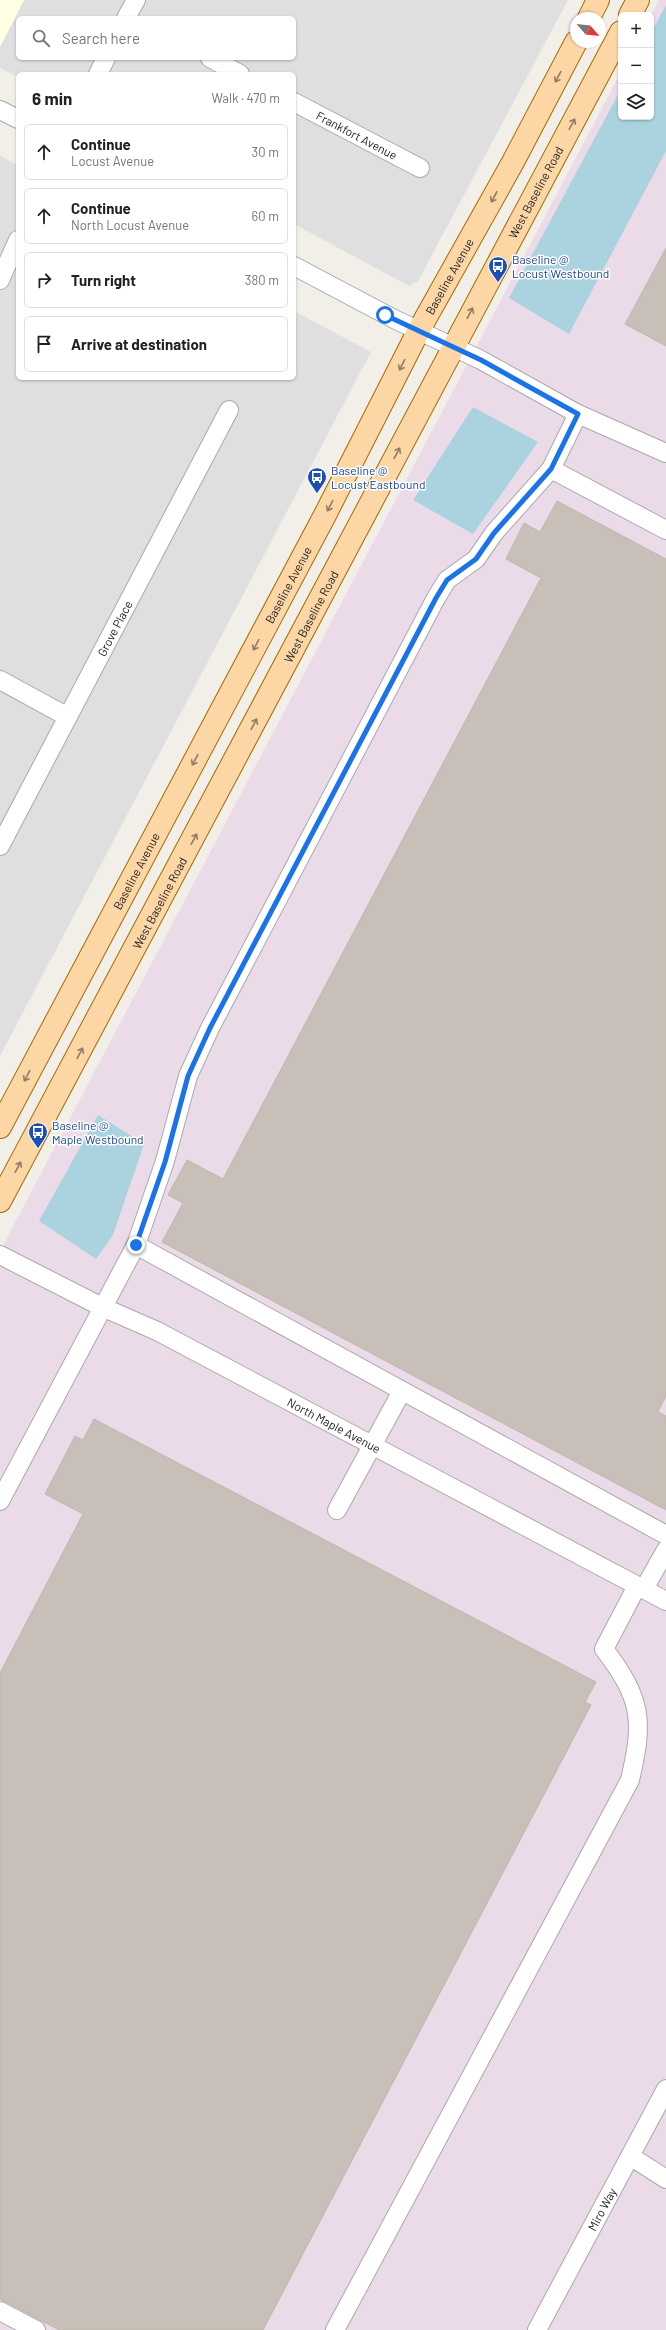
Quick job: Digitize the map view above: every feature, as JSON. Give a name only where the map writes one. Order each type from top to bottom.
[{"type":"main road","points":[[592,12],[598,0]]},
{"type":"main road","points":[[632,12],[638,0]]},
{"type":"main road","name":"West Baseline Road","points":[[0,1201],[163,898],[452,347],[618,38]]},
{"type":"main road","name":"Baseline Avenue","points":[[0,1127],[325,515],[420,330],[513,162],[573,48]]},
{"type":"street","points":[[99,72],[105,60]]},
{"type":"street","points":[[214,60],[236,72]]},
{"type":"street","name":"Frankfort Avenue","points":[[296,103],[420,168]]},
{"type":"street","points":[[0,110],[16,118]]},
{"type":"street","points":[[0,280],[16,244]]},
{"type":"street","points":[[296,267],[396,320],[481,360],[578,414],[666,453]]},
{"type":"street","name":"Grove Place","points":[[0,846],[229,410]]},
{"type":"street","points":[[0,1501],[136,1245],[165,1162],[188,1076],[210,1028],[436,598],[447,580],[476,559],[494,533],[551,469],[578,414]]},
{"type":"street","points":[[551,469],[666,530]]},
{"type":"street","points":[[0,680],[68,717]]},
{"type":"street","points":[[136,1245],[666,1535]]},
{"type":"street","name":"North Maple Avenue","points":[[0,1255],[102,1307],[157,1331],[666,1601]]},
{"type":"street","points":[[337,1510],[402,1391]]},
{"type":"street","points":[[335,2330],[630,1780],[638,1746],[639,1725],[636,1703],[629,1686],[604,1649],[641,1587],[666,1550]]},
{"type":"street","name":"Miro Way","points":[[537,2330],[666,2089]]},
{"type":"street","points":[[630,2156],[666,2179]]},
{"type":"street","points":[[0,2312],[36,2330]]},
{"type":"shaded area","points":[[0,0],[24,0],[0,47]]},
{"type":"shaded area","points":[[24,0],[568,0],[418,281],[409,286],[296,225],[296,72],[16,72],[16,76],[0,68],[0,47]]},
{"type":"shaded area","points":[[659,0],[666,0],[666,2330],[0,2330],[0,1251],[618,78],[618,120],[654,120],[654,12],[653,12]]},
{"type":"shaded area","points":[[0,156],[16,164],[16,380],[296,380],[296,312],[371,352],[0,1056]]},
{"type":"water","points":[[666,5],[666,151],[569,334],[509,298],[618,95],[618,120],[654,120],[654,27]]},
{"type":"water","points":[[473,407],[538,442],[473,534],[413,500]]},
{"type":"water","points":[[98,1115],[144,1144],[113,1235],[96,1259],[39,1221]]},
{"type":"building","points":[[666,248],[666,346],[625,324]]},
{"type":"building","points":[[557,501],[666,559],[666,1396],[658,1412],[666,1416],[666,1510],[162,1242],[183,1203],[168,1195],[187,1160],[223,1179],[541,578],[506,559],[524,523],[540,532]]},
{"type":"building","points":[[94,1419],[596,1682],[585,1702],[591,1705],[263,2330],[59,2330],[0,2299],[0,1673],[83,1514],[45,1494],[75,1436],[83,1440]]},
{"type":"place","name":"Baseline @ Locust Westbound","points":[[498,283]]},
{"type":"place","name":"Baseline @ Locust Eastbound","points":[[317,494]]},
{"type":"place","name":"Baseline @ Maple Westbound","points":[[38,1149]]},
{"type":"route","points":[[136,1245],[165,1162],[167,1148],[188,1076],[210,1028],[436,598],[447,580],[476,559],[486,547],[494,533],[551,469],[578,414],[481,360],[420,330],[385,315]]}]
